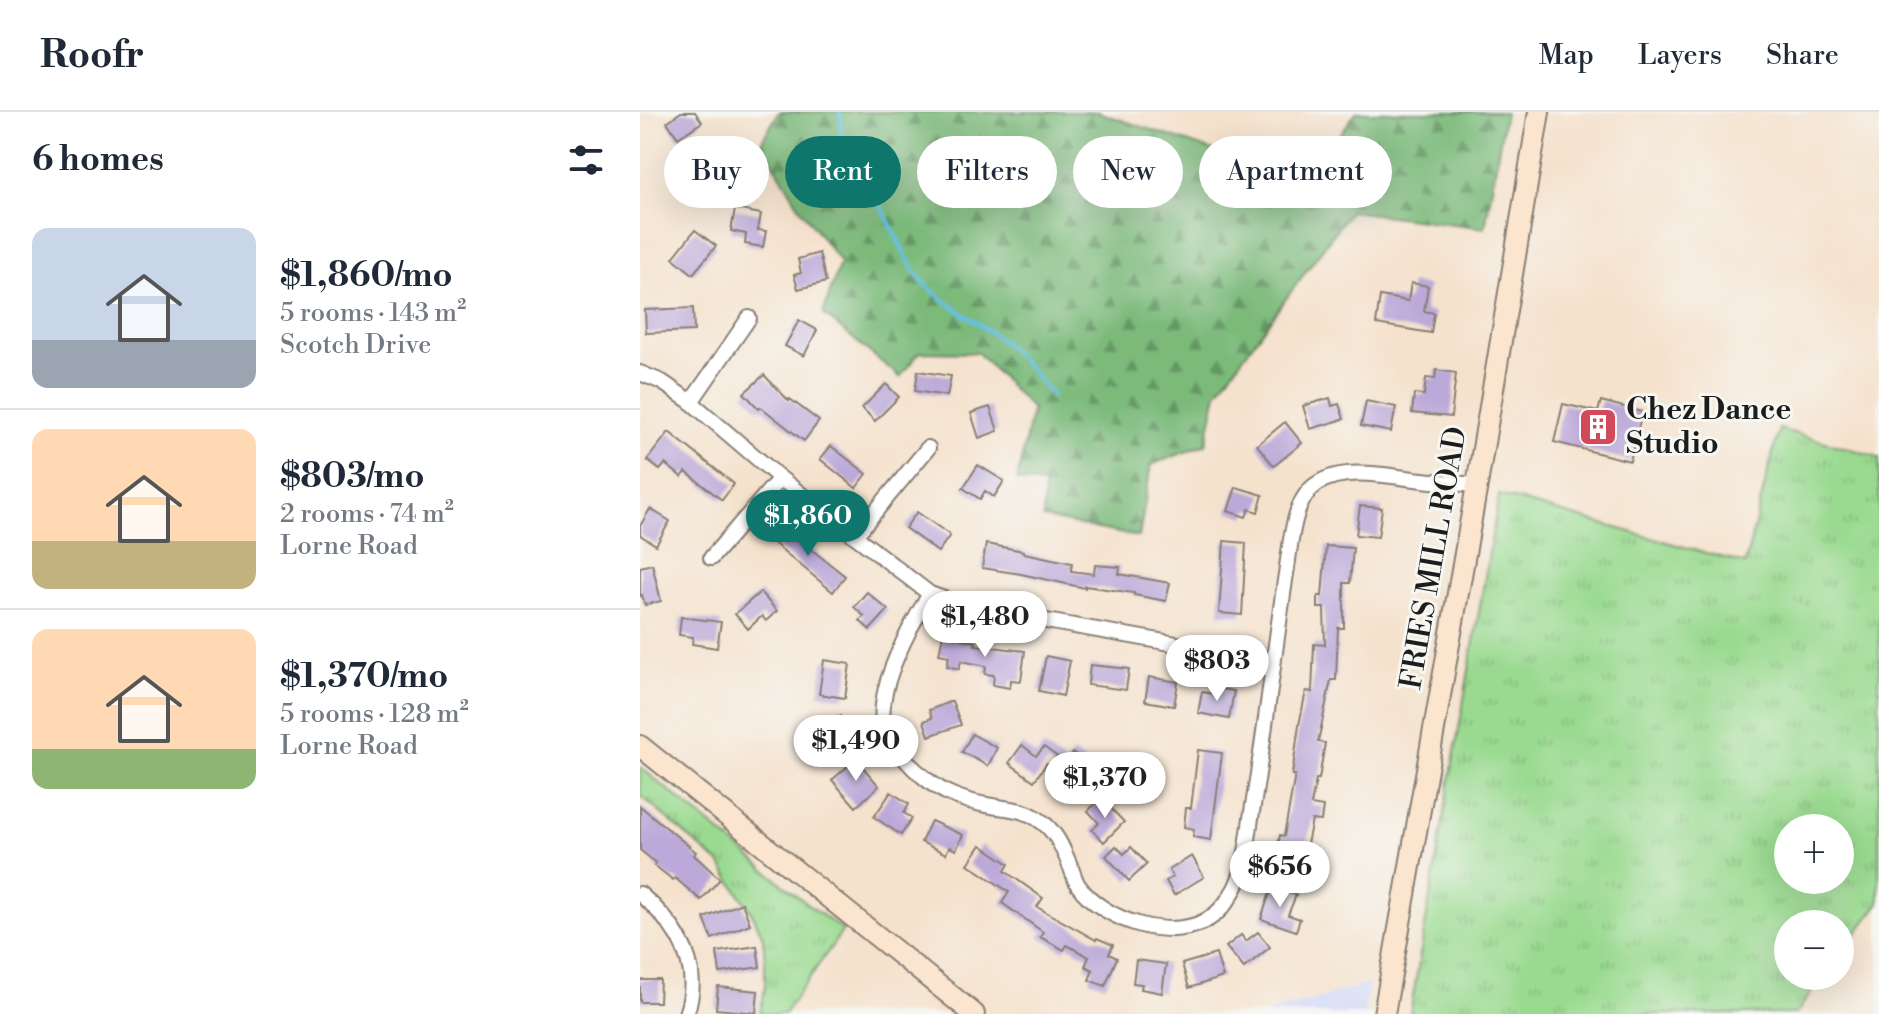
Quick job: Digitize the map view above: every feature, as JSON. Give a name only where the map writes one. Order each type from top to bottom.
[{"type":"main road","name":"FRIES MILL ROAD","points":[[1384,1014],[1539,112]]},
{"type":"main road","points":[[640,746],[974,1014]]},
{"type":"street","points":[[691,402],[749,318]]},
{"type":"street","points":[[640,373],[662,382],[691,402],[780,478],[930,594],[1001,613],[1273,661]]},
{"type":"street","points":[[855,536],[928,448]]},
{"type":"street","points":[[930,594],[917,614],[888,677],[883,724],[891,742],[912,767],[950,794],[993,807],[1018,810],[1036,817],[1051,828],[1078,884],[1111,913],[1135,924],[1160,929],[1182,928],[1213,917],[1228,901],[1241,875],[1262,755],[1293,524],[1303,501],[1315,484],[1334,476],[1362,473],[1477,485]]},
{"type":"street","points":[[711,558],[780,478]]},
{"type":"street","points":[[640,894],[673,927],[685,949],[691,979],[686,1014]]},
{"type":"shaded area","points":[[1369,984],[1364,1014],[1264,1014]]},
{"type":"green space","points":[[779,112],[1098,112],[1169,136],[1073,136],[1073,208],[1183,208],[1183,141],[1199,146],[1199,208],[1392,208],[1392,136],[1339,136],[1356,112],[1505,112],[1485,228],[1350,211],[1217,393],[1206,444],[1151,465],[1139,537],[1043,518],[1044,484],[1017,481],[1032,409],[978,353],[920,352],[900,377],[823,314],[840,262],[800,208],[901,208],[901,136],[785,136],[785,183],[769,156],[769,136],[765,136]]},
{"type":"green space","points":[[1779,429],[1879,457],[1879,904],[1854,936],[1854,910],[1774,910],[1774,990],[1813,990],[1796,1014],[1410,1014],[1499,495],[1745,564]]},
{"type":"green space","points":[[640,767],[843,930],[784,1014],[760,1014],[765,988],[763,937],[751,911],[720,864],[640,795]]},
{"type":"building","points":[[681,112],[695,112],[702,122],[677,136],[667,122]]},
{"type":"building","points":[[735,209],[761,214],[758,230],[766,231],[763,247],[745,244],[746,234],[731,231]]},
{"type":"building","points":[[695,230],[716,246],[693,274],[673,258]]},
{"type":"building","points":[[819,253],[826,282],[798,289],[794,275],[801,273],[798,259]]},
{"type":"building","points":[[1411,283],[1428,286],[1424,311],[1434,313],[1431,333],[1376,324],[1380,296],[1408,301]]},
{"type":"building","points":[[693,308],[694,331],[646,333],[645,310]]},
{"type":"building","points":[[799,320],[817,330],[804,356],[785,346]]},
{"type":"building","points":[[1436,370],[1456,373],[1451,417],[1412,413],[1414,394],[1424,395],[1426,378],[1435,379]]},
{"type":"building","points":[[918,371],[951,376],[947,396],[915,391]]},
{"type":"building","points":[[764,375],[789,401],[819,421],[804,441],[761,407],[759,409],[744,393]]},
{"type":"building","points":[[886,384],[899,397],[875,421],[862,408]]},
{"type":"building","points":[[1330,398],[1332,406],[1339,404],[1344,419],[1310,429],[1303,406]]},
{"type":"building","points":[[1366,401],[1396,407],[1391,432],[1361,426]]},
{"type":"building","name":"Chez Dance Studio","points":[[1601,401],[1642,412],[1630,461],[1554,442],[1563,404],[1598,412]]},
{"type":"building","points":[[990,407],[998,431],[979,438],[971,413]]},
{"type":"building","points":[[1285,422],[1302,443],[1274,466],[1257,445]]},
{"type":"building","points":[[669,432],[734,484],[722,500],[686,472],[682,477],[665,464],[660,470],[647,460]]},
{"type":"building","points":[[831,446],[867,474],[856,488],[820,459]]},
{"type":"building","points":[[978,465],[1004,481],[994,497],[985,491],[980,499],[963,488]]},
{"type":"building","points":[[1236,487],[1263,495],[1258,512],[1249,509],[1246,517],[1228,511]]},
{"type":"building","points":[[1360,506],[1382,508],[1378,537],[1356,535]]},
{"type":"building","points":[[650,509],[670,521],[656,545],[640,535],[640,526]]},
{"type":"building","points":[[917,512],[950,535],[938,552],[905,528]]},
{"type":"building","points":[[783,525],[845,576],[833,592],[770,540]]},
{"type":"building","points":[[1224,541],[1246,543],[1242,615],[1219,613]]},
{"type":"building","points":[[986,544],[1072,563],[1071,571],[1094,574],[1095,565],[1120,567],[1119,574],[1170,583],[1166,601],[982,568]]},
{"type":"building","points":[[1326,546],[1353,548],[1350,583],[1344,583],[1344,628],[1338,628],[1336,680],[1331,680],[1318,742],[1325,743],[1311,805],[1323,807],[1321,821],[1312,820],[1301,872],[1274,867],[1280,835],[1284,836],[1306,691],[1312,692],[1314,644],[1325,645],[1324,608],[1318,608],[1318,596],[1322,596]]},
{"type":"building","points":[[652,564],[661,601],[645,605],[640,596],[640,567]]},
{"type":"building","points":[[760,592],[777,611],[766,621],[762,616],[748,629],[735,614]]},
{"type":"building","points":[[867,592],[888,610],[870,630],[860,621],[864,616],[854,607]]},
{"type":"building","points":[[681,617],[721,622],[717,648],[692,644],[693,637],[679,635]]},
{"type":"building","points":[[943,635],[976,642],[975,645],[1025,651],[1021,681],[1011,680],[1010,688],[993,685],[994,675],[985,674],[986,666],[961,661],[959,669],[947,666],[949,656],[939,654]]},
{"type":"building","points":[[1046,656],[1070,661],[1063,696],[1039,691]]},
{"type":"building","points":[[824,660],[850,664],[845,698],[819,694]]},
{"type":"building","points":[[1090,665],[1129,669],[1126,690],[1088,685]]},
{"type":"building","points":[[1149,677],[1178,682],[1174,706],[1145,701]]},
{"type":"building","points":[[1214,688],[1234,691],[1229,719],[1198,713],[1202,692],[1213,694]]},
{"type":"building","points":[[952,701],[961,725],[929,736],[924,721],[932,718],[929,710]]},
{"type":"building","points":[[840,716],[847,749],[824,754],[817,721]]},
{"type":"building","points":[[972,734],[997,748],[988,766],[962,752]]},
{"type":"building","points":[[1022,745],[1036,756],[1044,747],[1066,763],[1073,753],[1101,773],[1086,792],[1047,763],[1034,781],[1009,763]]},
{"type":"building","points":[[1198,750],[1222,753],[1211,840],[1193,837],[1194,829],[1184,827],[1186,808],[1191,808]]},
{"type":"building","points":[[856,759],[879,786],[856,807],[832,780]]},
{"type":"building","points":[[891,792],[909,804],[904,813],[912,818],[901,835],[874,817]]},
{"type":"building","points":[[1101,798],[1124,822],[1104,842],[1092,830],[1099,823],[1088,811]]},
{"type":"building","points":[[640,806],[696,852],[694,855],[720,879],[701,900],[654,865],[656,863],[640,850]]},
{"type":"building","points":[[931,821],[963,835],[956,850],[949,847],[946,854],[921,842]]},
{"type":"building","points":[[981,845],[1009,864],[1005,871],[1043,898],[1037,907],[1096,940],[1113,945],[1109,954],[1117,958],[1105,986],[1089,980],[1093,970],[1085,966],[1089,957],[1067,945],[1064,950],[1040,937],[1043,932],[1002,903],[1009,892],[968,864]]},
{"type":"building","points":[[1116,846],[1124,854],[1131,847],[1147,864],[1129,881],[1106,856]]},
{"type":"building","points":[[1192,856],[1204,877],[1174,895],[1166,881],[1173,877],[1169,870]]},
{"type":"building","points":[[1272,887],[1296,895],[1288,915],[1300,919],[1296,931],[1261,919]]},
{"type":"building","points":[[742,903],[750,924],[712,939],[704,918]]},
{"type":"building","points":[[1258,932],[1270,947],[1244,968],[1226,947],[1241,935],[1246,941]]},
{"type":"building","points":[[757,946],[760,967],[720,973],[717,952]]},
{"type":"building","points":[[1216,954],[1223,977],[1189,988],[1182,964]]},
{"type":"building","points":[[1136,960],[1166,964],[1162,993],[1141,989],[1142,984],[1133,983]]},
{"type":"building","points":[[640,980],[660,980],[659,1002],[640,1002]]},
{"type":"building","points":[[718,987],[758,991],[756,1013],[716,1009]]},
{"type":"waterway","points":[[840,112],[842,142],[849,167],[882,209],[917,274],[943,299],[1009,348],[1052,396]]},
{"type":"place","name":"Chez Dance Studio","points":[[1598,427]]}]
